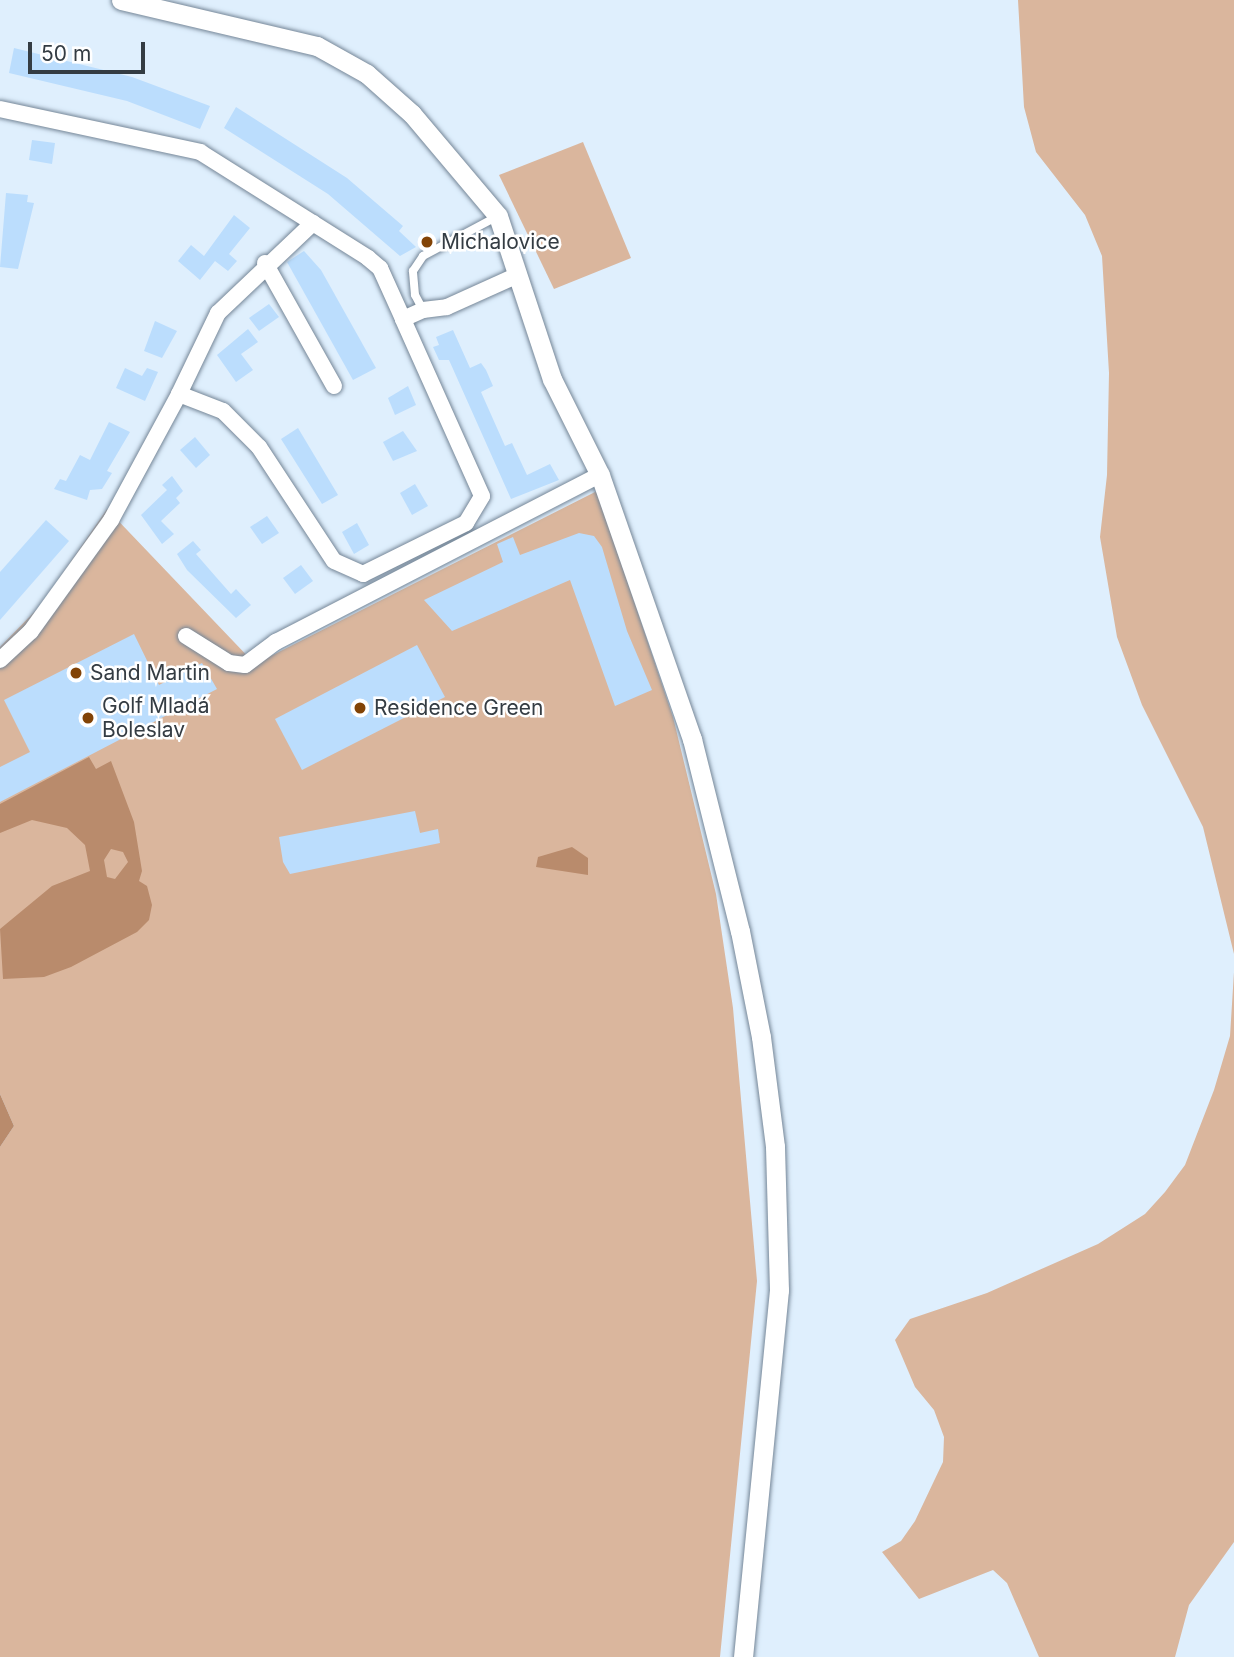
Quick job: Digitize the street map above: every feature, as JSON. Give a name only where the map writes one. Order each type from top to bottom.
[{"type":"street","points":[[121,0],[317,46],[367,74],[412,114],[498,216],[552,379],[600,475],[692,738],[740,931],[761,1037],[773,1133],[779,1290],[743,1657]]},
{"type":"street","points":[[0,109],[200,152],[380,268],[482,496],[466,523],[363,575],[334,561],[259,447],[242,429],[223,411],[179,394]]},
{"type":"street","points":[[0,660],[31,631],[111,520],[179,394],[213,320],[265,263],[313,223]]},
{"type":"street","points":[[265,263],[334,386]]},
{"type":"street","points":[[402,319],[423,310],[447,307],[518,275]]},
{"type":"street","points":[[186,636],[229,663],[245,665],[276,642],[600,475]]},
{"type":"lane","points":[[423,310],[415,295],[413,271],[423,256],[498,216]]},
{"type":"shaded area","points":[[1018,0],[1234,0],[1234,954],[1203,827],[1142,705],[1117,637],[1100,537],[1107,475],[1109,373],[1102,256],[1085,215],[1036,152],[1024,107]]},
{"type":"shaded area","points":[[583,142],[631,258],[554,289],[499,175]]},
{"type":"shaded area","name":"Golf Mladá Boleslav","points":[[597,491],[673,717],[716,894],[733,1008],[757,1281],[720,1657],[0,1657],[0,1147],[14,1126],[0,1094],[0,647],[41,605],[107,509],[255,664]]},
{"type":"shaded area","points":[[89,757],[96,769],[111,761],[134,822],[142,871],[139,881],[147,886],[152,905],[149,920],[137,932],[71,967],[44,977],[3,979],[0,929],[52,886],[90,871],[85,845],[67,828],[32,820],[0,833],[0,804]],"holes":[[[111,849],[123,852],[128,862],[115,879],[107,877],[104,860]]]},
{"type":"shaded area","points":[[572,847],[588,858],[588,875],[536,867],[538,857]]},
{"type":"shaded area","points":[[1234,972],[1234,1542],[1189,1605],[1175,1657],[1039,1657],[1007,1583],[993,1570],[919,1599],[882,1552],[901,1541],[915,1521],[943,1462],[944,1437],[934,1410],[915,1387],[895,1340],[910,1319],[987,1293],[1098,1244],[1145,1214],[1185,1165],[1214,1090],[1230,1036]]},
{"type":"shaded area","points":[[0,1094],[14,1126],[0,1147]]},
{"type":"building","points":[[14,48],[132,77],[210,106],[200,129],[127,101],[9,73]]},
{"type":"building","points":[[236,107],[347,178],[403,226],[399,231],[416,247],[400,256],[328,194],[224,128]]},
{"type":"building","points":[[32,140],[55,143],[52,164],[29,160]]},
{"type":"building","points":[[6,193],[28,195],[27,202],[34,203],[18,269],[0,267]]},
{"type":"building","points":[[234,215],[250,228],[229,254],[237,261],[228,271],[215,261],[200,280],[178,261],[191,245],[204,256]]},
{"type":"building","points":[[304,251],[321,270],[376,368],[353,380],[287,262]]},
{"type":"building","points":[[269,304],[279,317],[259,331],[249,318]]},
{"type":"building","points":[[155,321],[177,331],[162,358],[144,351]]},
{"type":"building","points":[[248,329],[258,342],[241,354],[253,370],[236,382],[217,355]]},
{"type":"building","points":[[453,330],[470,368],[481,363],[486,370],[493,386],[481,392],[505,446],[512,443],[527,475],[550,464],[559,480],[511,499],[449,360],[439,360],[433,347],[439,345],[436,337]]},
{"type":"building","points":[[125,368],[142,376],[147,368],[158,372],[145,401],[116,388]]},
{"type":"building","points":[[408,386],[416,405],[395,415],[388,398]]},
{"type":"building","points":[[109,422],[130,432],[107,471],[112,473],[102,489],[90,490],[87,500],[54,489],[60,479],[66,481],[80,455],[90,460]]},
{"type":"building","points":[[298,428],[338,495],[322,504],[281,439]]},
{"type":"building","points":[[403,431],[417,451],[393,461],[383,442]]},
{"type":"building","points":[[195,437],[210,455],[196,468],[180,450]]},
{"type":"building","points":[[172,476],[183,491],[176,498],[180,503],[161,521],[174,534],[162,544],[141,515],[167,490],[162,485]]},
{"type":"building","points":[[415,484],[428,506],[412,515],[400,493]]},
{"type":"building","points":[[267,516],[279,533],[262,544],[250,527]]},
{"type":"building","points":[[46,520],[69,541],[0,620],[0,572]]},
{"type":"building","points":[[357,523],[369,545],[354,554],[342,532]]},
{"type":"building","points":[[579,533],[594,536],[602,547],[627,631],[652,690],[615,706],[570,580],[452,631],[424,600],[503,562],[497,544],[513,537],[520,555]]},
{"type":"building","points":[[193,541],[201,550],[196,554],[231,594],[236,589],[251,605],[236,618],[187,570],[177,554]]},
{"type":"building","points":[[301,565],[313,581],[295,594],[283,578]]},
{"type":"building","name":"Golf Mladá Boleslav","points":[[134,634],[159,685],[202,663],[217,689],[0,802],[0,767],[30,752],[4,700]]},
{"type":"building","name":"Residence Green","points":[[417,645],[445,697],[302,770],[275,719]]},
{"type":"building","points":[[415,811],[420,833],[438,829],[440,843],[290,874],[283,862],[279,837]]},
{"type":"place","name":"Michalovice","points":[[427,242]]},
{"type":"place","name":"Sand Martin","points":[[76,673]]},
{"type":"place","name":"Residence Green","points":[[360,708]]},
{"type":"place","name":"Golf Mladá Boleslav","points":[[88,718]]}]
